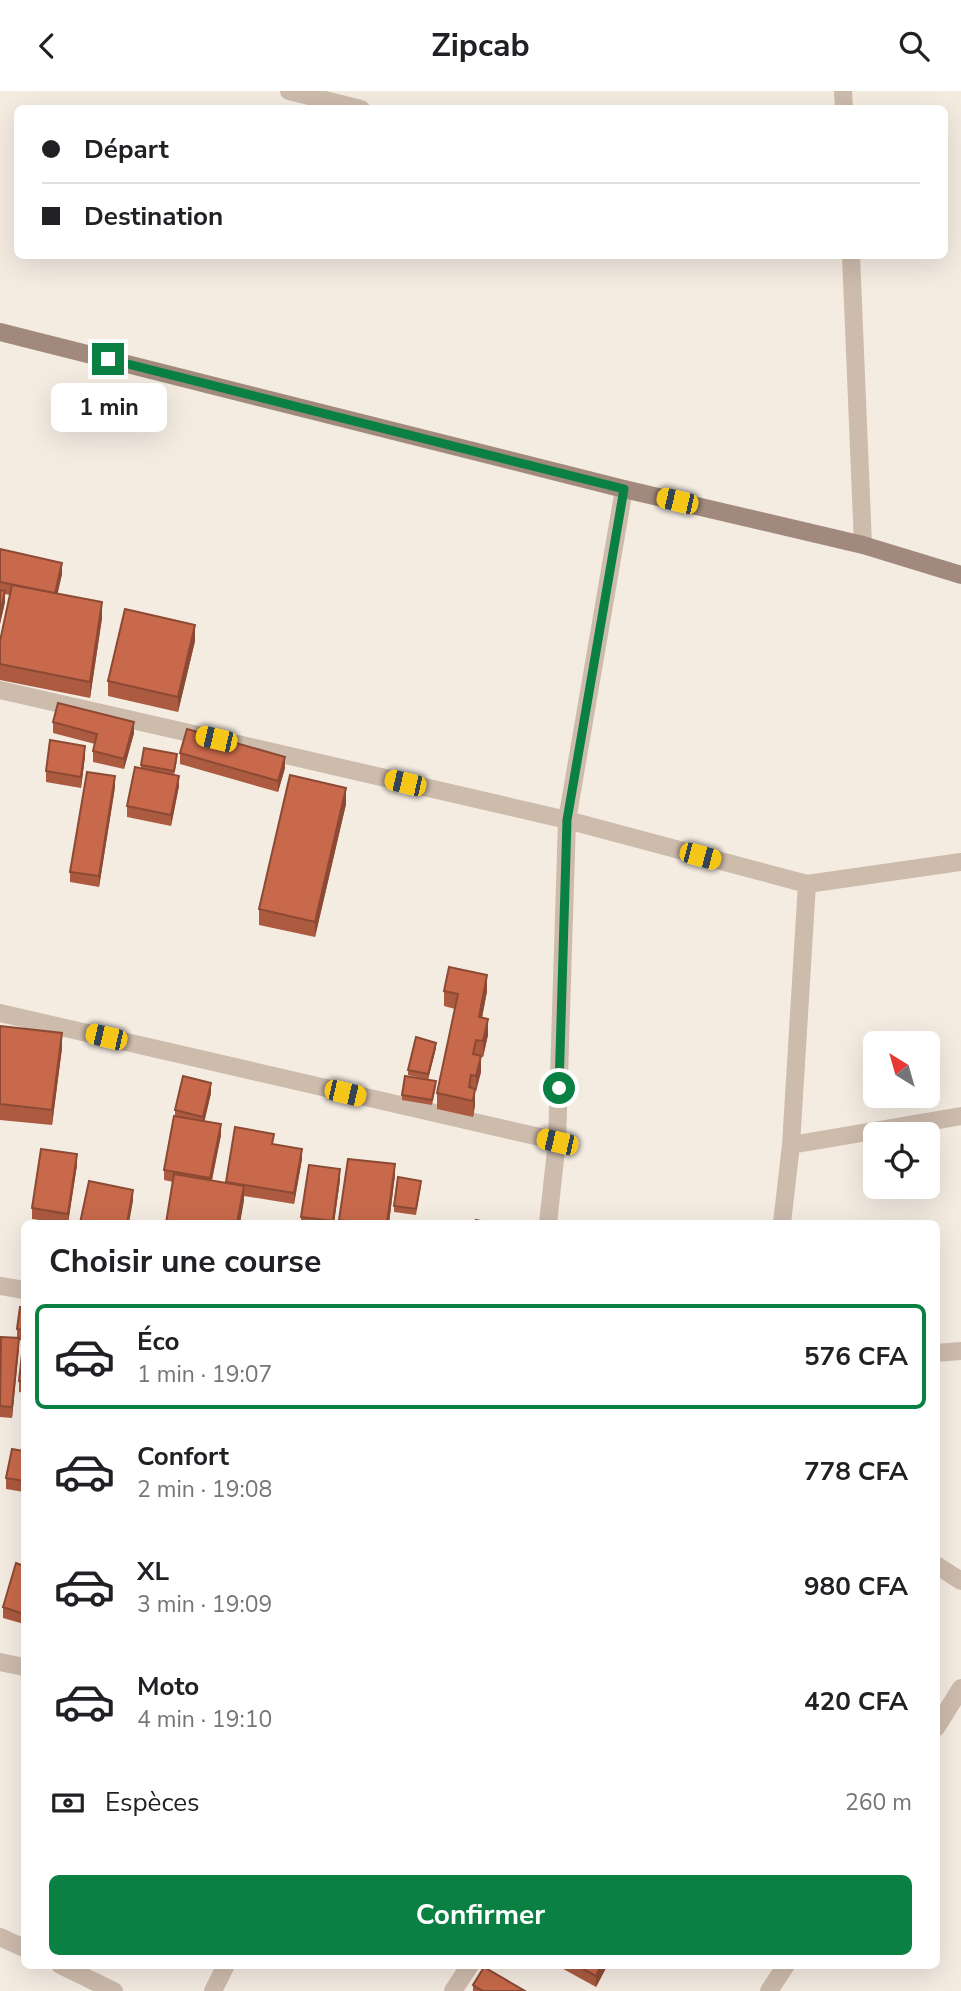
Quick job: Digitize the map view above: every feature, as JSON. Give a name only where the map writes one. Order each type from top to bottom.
[{"type":"street","points":[[289,91],[345,105]]},
{"type":"street","points":[[851,259],[863,545]]},
{"type":"street","points":[[0,332],[624,489],[863,545],[961,575]]},
{"type":"street","points":[[548,1220],[557,1142],[567,820],[624,489]]},
{"type":"street","points":[[0,690],[567,820],[807,884],[961,862]]},
{"type":"street","points":[[782,1220],[791,1145],[807,884]]},
{"type":"street","points":[[0,1013],[557,1142]]},
{"type":"street","points":[[791,1145],[961,1116]]},
{"type":"street","points":[[0,1286],[21,1290]]},
{"type":"street","points":[[940,1353],[961,1351]]},
{"type":"street","points":[[940,1568],[961,1581]]},
{"type":"street","points":[[0,1662],[21,1666]]},
{"type":"street","points":[[940,1722],[961,1688]]},
{"type":"street","points":[[0,1937],[21,1947]]},
{"type":"street","points":[[68,1969],[114,1991]]},
{"type":"street","points":[[213,1991],[224,1969]]},
{"type":"street","points":[[453,1991],[467,1969]]},
{"type":"street","points":[[769,1991],[783,1969]]},
{"type":"building","points":[[0,549],[62,563],[55,593],[0,582]]},
{"type":"building","points":[[12,585],[102,602],[90,682],[0,664],[0,641]]},
{"type":"building","points":[[0,590],[5,591],[0,614]]},
{"type":"building","points":[[125,609],[195,625],[178,697],[108,681]]},
{"type":"building","points":[[58,703],[134,722],[124,759],[93,751],[97,734],[53,722]]},
{"type":"building","points":[[187,729],[285,757],[278,781],[180,753]]},
{"type":"building","points":[[50,740],[85,746],[81,777],[46,771]]},
{"type":"building","points":[[144,748],[177,754],[174,771],[141,765]]},
{"type":"building","points":[[135,767],[179,776],[171,815],[127,806]]},
{"type":"building","points":[[87,772],[115,776],[99,876],[70,872]]},
{"type":"building","points":[[290,775],[346,788],[315,922],[259,909]]},
{"type":"building","points":[[449,967],[487,975],[479,1017],[488,1019],[483,1041],[476,1040],[473,1054],[481,1056],[476,1076],[471,1075],[469,1087],[475,1089],[473,1101],[437,1093],[458,994],[444,991]]},
{"type":"building","points":[[0,1026],[62,1033],[52,1110],[0,1104]]},
{"type":"building","points":[[416,1037],[436,1043],[428,1074],[408,1070]]},
{"type":"building","points":[[183,1076],[211,1083],[203,1117],[175,1110]]},
{"type":"building","points":[[405,1076],[436,1081],[432,1100],[402,1095]]},
{"type":"building","points":[[174,1116],[221,1124],[210,1178],[164,1170]]},
{"type":"building","points":[[235,1127],[274,1134],[272,1144],[302,1149],[294,1193],[226,1182]]},
{"type":"building","points":[[41,1149],[77,1154],[68,1214],[32,1208]]},
{"type":"building","points":[[348,1159],[395,1164],[387,1220],[339,1220]]},
{"type":"building","points":[[309,1165],[340,1169],[333,1220],[301,1217]]},
{"type":"building","points":[[174,1174],[244,1186],[238,1220],[166,1220]]},
{"type":"building","points":[[398,1177],[421,1181],[416,1209],[394,1206]]},
{"type":"building","points":[[89,1181],[133,1190],[128,1220],[81,1220]]},
{"type":"building","points":[[20,1307],[21,1307],[21,1330],[17,1329]]},
{"type":"building","points":[[1,1337],[19,1338],[12,1407],[0,1406]]},
{"type":"building","points":[[12,1449],[21,1450],[21,1480],[6,1478]]},
{"type":"building","points":[[16,1563],[21,1565],[21,1613],[3,1607]]},
{"type":"building","points":[[483,1969],[487,1969],[525,1991],[483,1991],[473,1985]]},
{"type":"building","points":[[583,1969],[599,1969],[596,1976]]},
{"type":"route","points":[[108,359],[624,489],[567,820],[559,1088]]}]
